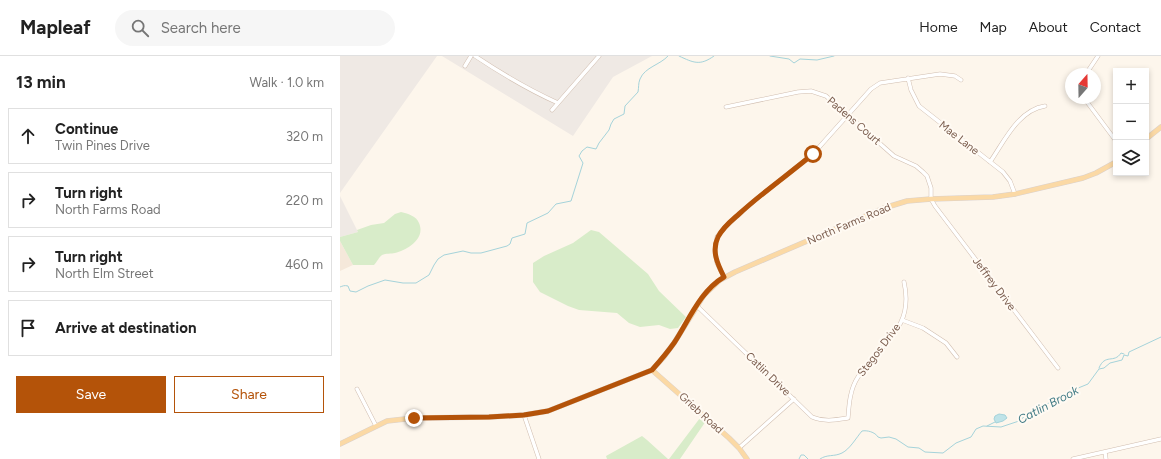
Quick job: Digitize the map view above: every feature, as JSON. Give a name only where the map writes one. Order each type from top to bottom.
[{"type":"main road","points":[[1149,137],[1161,128]]},
{"type":"main road","name":"North Farms Road","points":[[652,370],[674,343],[704,295],[724,277],[884,208],[907,201],[931,198],[993,197],[1015,194],[1083,178],[1113,164]]},
{"type":"main road","points":[[340,444],[387,421],[414,418],[524,415],[548,411],[652,370]]},
{"type":"main road","name":"Grieb Road","points":[[652,370],[739,448],[747,459]]},
{"type":"street","points":[[465,66],[471,56]]},
{"type":"street","points":[[475,56],[512,80],[558,103]]},
{"type":"street","points":[[552,110],[599,56]]},
{"type":"street","points":[[1090,68],[1098,56]]},
{"type":"street","points":[[724,277],[717,263],[715,251],[717,237],[725,227],[754,200],[813,154],[871,89],[880,83],[940,74],[955,76],[961,80]]},
{"type":"street","name":"Mae Lane","points":[[908,78],[911,90],[919,106],[1003,172],[1010,181],[1015,194]]},
{"type":"street","name":"Padens Court","points":[[726,107],[798,92],[811,91],[826,96],[894,156],[916,166],[923,172],[927,176],[931,188],[931,198]]},
{"type":"street","points":[[1088,104],[1115,140]]},
{"type":"street","points":[[990,162],[1016,123],[1036,107],[1045,106]]},
{"type":"street","name":"Jeffrey Drive","points":[[931,198],[935,206],[1058,368]]},
{"type":"street","name":"Stegos Drive","points":[[848,418],[849,401],[852,389],[858,377],[889,341],[902,320],[907,306],[907,295],[904,282]]},
{"type":"street","name":"Catlin Drive","points":[[697,306],[812,417],[819,420],[848,418]]},
{"type":"street","points":[[902,320],[923,328],[946,342],[956,357]]},
{"type":"street","points":[[357,389],[376,426]]},
{"type":"street","points":[[739,448],[794,399]]},
{"type":"street","points":[[524,415],[539,459]]},
{"type":"street","points":[[1073,459],[1161,438]]},
{"type":"street","points":[[1105,452],[1106,459]]},
{"type":"shaded area","points":[[340,56],[437,56],[340,193]]},
{"type":"shaded area","points":[[442,56],[652,56],[613,77],[573,136]]},
{"type":"shaded area","points":[[340,196],[358,232],[340,237]]},
{"type":"shaded area","points":[[340,241],[353,265],[340,271]]},
{"type":"green space","points":[[401,212],[414,217],[418,221],[420,234],[418,239],[400,252],[382,255],[374,265],[353,265],[340,241],[340,237],[358,232],[357,230],[371,225],[384,223],[395,214]]},
{"type":"green space","points":[[591,230],[599,232],[648,274],[659,291],[686,317],[678,328],[670,329],[659,325],[640,327],[629,323],[617,313],[579,310],[540,292],[533,282],[533,263],[544,256],[573,243]]},
{"type":"green space","points":[[703,414],[708,418],[680,459],[669,459]]},
{"type":"green space","points":[[642,436],[668,459],[607,459],[606,456]]},
{"type":"water","points":[[999,414],[1005,415],[1007,418],[996,423],[994,419],[995,416]]},
{"type":"waterway","points":[[340,287],[348,286],[350,291],[356,292],[385,280],[403,283],[416,283],[429,275],[438,259],[444,255],[463,251],[481,253],[507,246],[510,244],[512,238],[525,234],[527,223],[548,213],[556,204],[571,201],[583,163],[579,156],[582,151],[587,147],[596,149],[609,130],[614,119],[624,114],[625,106],[638,92],[639,81],[642,75],[668,56]]},
{"type":"waterway","points":[[679,56],[693,62],[705,61],[714,56]]},
{"type":"waterway","points":[[770,56],[789,59],[794,63],[800,59],[817,60],[834,56]]},
{"type":"waterway","name":"Catlin Brook","points":[[820,459],[845,451],[862,431],[868,431],[881,438],[889,437],[896,439],[908,447],[919,448],[925,452],[943,453],[956,443],[971,437],[976,429],[983,426],[1001,427],[1019,421],[1031,411],[1040,408],[1066,393],[1088,384],[1099,369],[1104,368],[1110,363],[1122,360],[1124,355],[1128,356],[1129,352],[1161,337]]},
{"type":"waterway","name":"Catlin Brook","points":[[1099,368],[1104,361],[1115,358],[1121,353],[1124,354]]},
{"type":"waterway","name":"Catlin Brook","points":[[987,426],[995,422]]},
{"type":"waterway","name":"Catlin Brook","points":[[799,459],[801,455],[804,455],[808,459]]},
{"type":"route","points":[[414,418],[489,417],[524,415],[548,411],[652,370],[674,343],[704,295],[724,277],[717,263],[715,251],[717,237],[725,227],[754,200],[813,154]]}]
